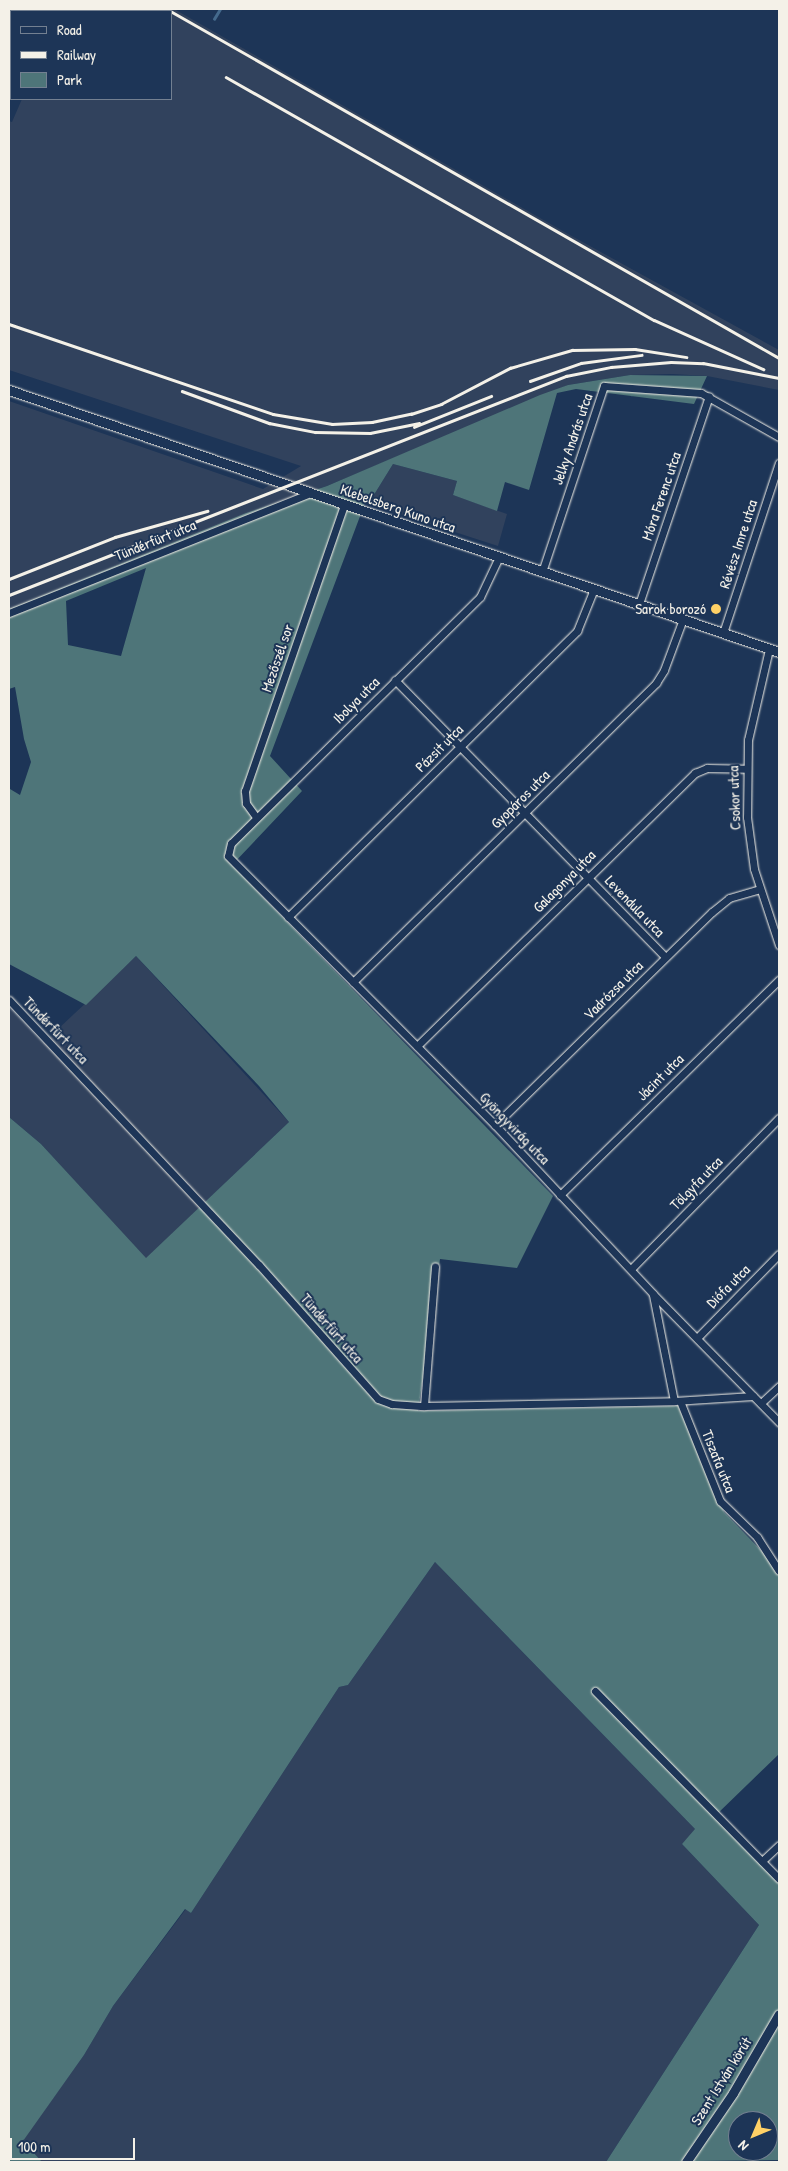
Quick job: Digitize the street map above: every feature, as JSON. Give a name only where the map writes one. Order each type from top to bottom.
[{"type":"street","name":"Jelky András utca","points":[[542,572],[604,386],[692,391],[709,396]]},
{"type":"street","name":"Klebelsberg Kuno utca","points":[[9,390],[779,652]]},
{"type":"street","points":[[709,396],[779,437]]},
{"type":"street","name":"Móra Ferenc utca","points":[[639,604],[709,396]]},
{"type":"street","name":"Révész Imre utca","points":[[723,633],[779,463]]},
{"type":"street","name":"Tündérfürt utca","points":[[9,614],[311,493]]},
{"type":"street","name":"Mezőszél sor","points":[[256,817],[246,803],[245,791],[344,505]]},
{"type":"street","name":"Ibolya utca","points":[[228,856],[228,847],[256,817],[480,597],[499,557]]},
{"type":"street","name":"Pázsit utca","points":[[288,917],[576,631],[594,589]]},
{"type":"street","name":"Gyopáros utca","points":[[353,982],[656,683],[664,670],[683,619]]},
{"type":"street","name":"Csokor utca","points":[[768,649],[751,716],[746,769],[749,840],[760,889],[779,945]]},
{"type":"street","name":"Levendula utca","points":[[395,680],[665,957]]},
{"type":"street","name":"Galagonya utca","points":[[417,1046],[695,773],[707,768],[746,769]]},
{"type":"street","name":"Gyöngyvirág utca","points":[[228,856],[495,1125],[632,1268],[653,1294],[779,1422]]},
{"type":"street","name":"Vadrózsa utca","points":[[495,1125],[720,904],[760,889]]},
{"type":"street","name":"Jácint utca","points":[[560,1195],[779,980]]},
{"type":"street","name":"Tündérfürt utca","points":[[9,1000],[259,1265],[371,1394],[384,1402],[424,1406],[677,1401],[753,1396]]},
{"type":"street","name":"Tölgyfa utca","points":[[632,1268],[779,1118]]},
{"type":"street","name":"Diófa utca","points":[[697,1338],[779,1254]]},
{"type":"street","points":[[424,1406],[435,1266]]},
{"type":"street","name":"Tiszafa utca","points":[[653,1294],[677,1401],[720,1501],[756,1537],[779,1570]]},
{"type":"street","points":[[761,1403],[779,1386]]},
{"type":"street","points":[[595,1691],[779,1879]]},
{"type":"street","points":[[762,1862],[779,1844]]},
{"type":"street","name":"Szent István körút","points":[[686,2162],[733,2093],[779,2014]]},
{"type":"shaded area","points":[[174,9],[568,234],[779,350],[779,390],[707,376],[672,374],[630,375],[568,385],[327,486],[246,513],[9,609],[9,401],[263,489],[301,466],[9,370],[9,121],[12,122],[22,100],[172,100],[172,10],[58,10]]},
{"type":"shaded area","points":[[393,464],[457,481],[453,495],[507,514],[498,546],[365,503],[372,498]]},
{"type":"shaded area","points":[[136,956],[289,1122],[146,1259],[41,1144],[9,1117],[9,1007],[43,1043]]},
{"type":"shaded area","points":[[435,1562],[696,1830],[682,1844],[759,1925],[606,2162],[42,2162],[22,2141],[84,2055],[113,2006],[186,1909],[191,1913],[339,1687],[348,1685]]},
{"type":"green space","points":[[630,375],[707,376],[694,404],[576,389],[557,393],[529,490],[505,482],[497,511],[453,495],[457,481],[393,464],[372,498],[365,503],[270,756],[302,791],[232,865],[553,1196],[517,1268],[440,1259],[418,1411],[678,1406],[724,1512],[779,1569],[779,1754],[715,1816],[779,1882],[779,2160],[778,2111],[728,2111],[728,2161],[606,2162],[759,1925],[682,1844],[695,1829],[435,1562],[348,1685],[339,1687],[191,1913],[185,1909],[113,2006],[84,2055],[23,2141],[42,2162],[9,2162],[9,1117],[41,1144],[146,1258],[289,1122],[259,1086],[136,956],[86,1005],[9,964],[9,792],[10,789],[20,795],[31,762],[24,739],[15,687],[9,689],[9,609],[246,513],[327,486],[540,395],[568,385]],"holes":[[[146,568],[121,656],[68,645],[66,601]]]},
{"type":"waterway","points":[[214,19],[220,9]]},
{"type":"railway","points":[[172,12],[779,358]]},
{"type":"railway","points":[[226,77],[654,320],[763,369]]},
{"type":"railway","points":[[9,324],[273,414],[332,424],[372,422],[411,414],[441,404],[510,368],[572,350],[635,349],[686,357]]},
{"type":"railway","points":[[530,381],[581,363],[641,355]]},
{"type":"railway","points":[[9,595],[566,376],[611,367],[671,362],[703,363],[779,378]]},
{"type":"railway","points":[[182,391],[269,423],[315,432],[370,433],[419,423]]},
{"type":"railway","points":[[414,427],[491,396]]},
{"type":"railway","points":[[9,579],[115,537],[207,511]]},
{"type":"place","name":"Sarok borozó","points":[[716,609]]}]
